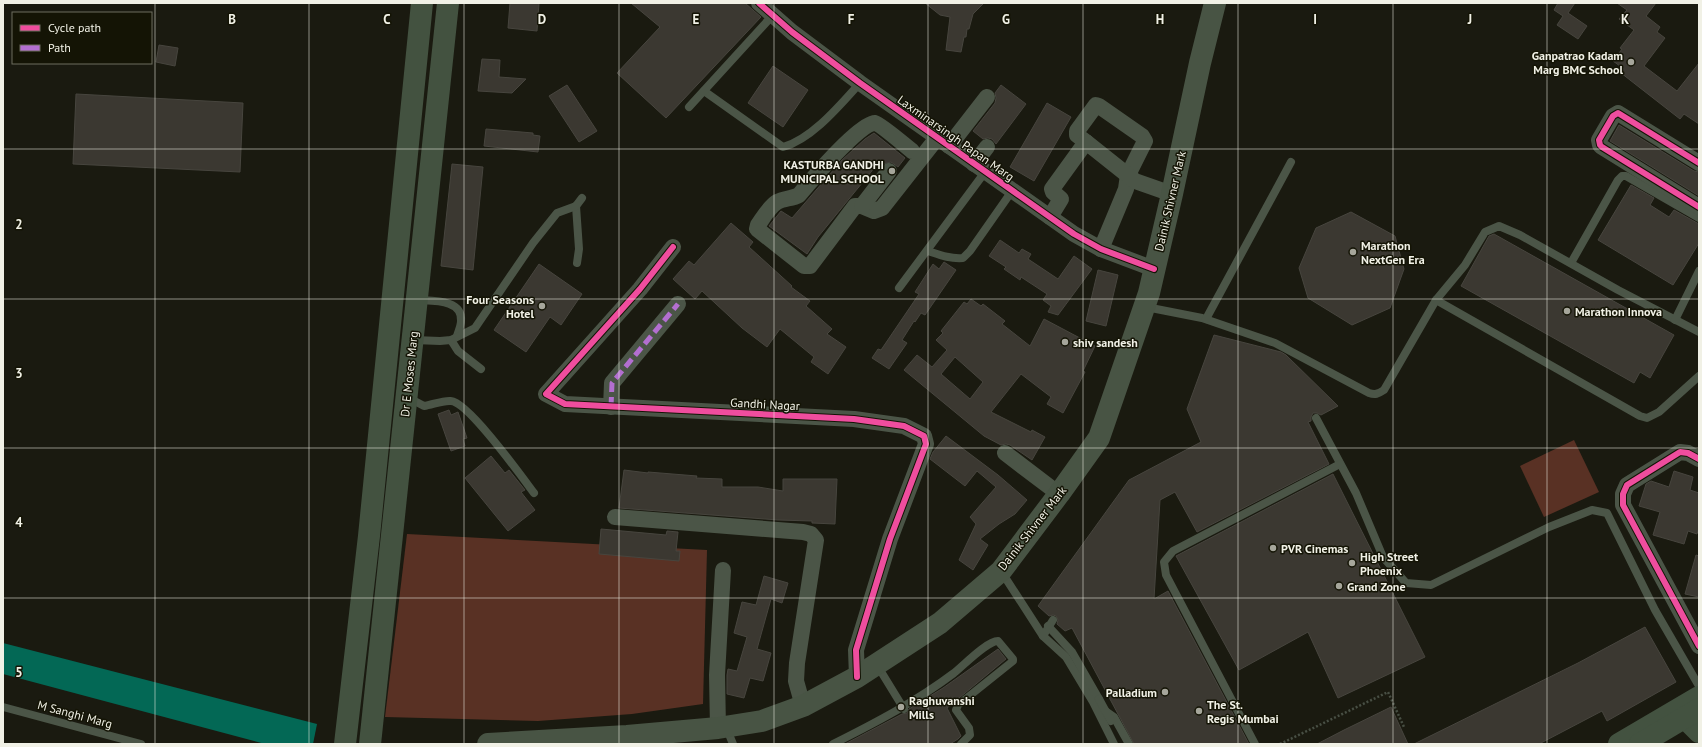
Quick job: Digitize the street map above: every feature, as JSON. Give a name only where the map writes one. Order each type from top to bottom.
[{"type":"main road","name":"Dr E Moses Marg","points":[[345,744],[369,536],[422,3]]},
{"type":"main road","name":"Dr E Moses Marg","points":[[370,744],[448,3]]},
{"type":"main road","name":"Dainik Shivner Mark","points":[[488,744],[726,733],[762,721],[803,706],[877,665],[940,622],[1001,571],[1099,438],[1144,307],[1172,194],[1200,63],[1215,3]]},
{"type":"main road","points":[[402,198],[427,202]]},
{"type":"main road","points":[[369,536],[392,540]]},
{"type":"main road","points":[[1697,698],[1685,713],[1689,722],[1699,732]]},
{"type":"main road","points":[[1620,744],[1697,698]]},
{"type":"main road","points":[[1640,744],[1697,698]]},
{"type":"main road","points":[[1663,744],[1699,722]]},
{"type":"main road","points":[[1689,744],[1699,738]]},
{"type":"street","name":"Laxminarsingh Papan Marg","points":[[759,3],[792,32],[860,83],[891,114],[937,138],[1074,234],[1101,248],[1154,269]]},
{"type":"street","points":[[937,138],[914,147],[878,124],[870,124],[841,147],[799,195],[792,199],[777,202],[757,227],[798,261],[808,267],[812,264],[855,206],[862,206],[874,212],[882,208],[937,138],[987,97]]},
{"type":"street","points":[[1101,248],[1126,189],[1128,175],[1145,142],[1142,136],[1096,105],[1076,131],[1077,135],[1128,175],[1135,181],[1172,194]]},
{"type":"street","points":[[1699,163],[1618,113],[1614,116],[1599,140],[1602,147],[1699,206]]},
{"type":"street","points":[[1050,217],[1061,199],[1053,192],[1052,189],[1086,142]]},
{"type":"street","points":[[979,168],[987,147]]},
{"type":"street","points":[[862,206],[889,171]]},
{"type":"street","name":"Gandhi Nagar","points":[[673,247],[640,288],[546,394],[565,404],[854,419],[904,426],[924,436],[926,444],[890,538],[856,650],[857,677]]},
{"type":"street","points":[[611,407],[612,383],[678,304]]},
{"type":"street","points":[[1699,459],[1688,452],[1680,452],[1627,485],[1622,494],[1623,505],[1692,620],[1699,646]]},
{"type":"street","points":[[1004,453],[1059,494]]},
{"type":"street","points":[[615,517],[803,532],[811,534],[816,540],[797,663],[796,681],[803,706]]},
{"type":"street","points":[[723,570],[717,675],[726,733]]},
{"type":"lane","points":[[689,107],[773,15]]},
{"type":"lane","points":[[704,91],[783,147],[794,144],[812,130],[841,104],[860,83]]},
{"type":"lane","points":[[1206,319],[1292,162]]},
{"type":"lane","points":[[899,288],[928,250],[979,168]]},
{"type":"lane","points":[[1571,263],[1618,180],[1622,176],[1626,176],[1699,218]]},
{"type":"lane","points":[[928,250],[954,259],[963,258],[970,251],[1012,191]]},
{"type":"lane","points":[[413,340],[440,341],[454,338],[474,328],[479,323],[533,243],[557,213],[576,206],[582,198]]},
{"type":"lane","points":[[576,206],[579,249],[577,263]]},
{"type":"lane","points":[[1144,307],[1185,313],[1275,343],[1374,395],[1384,390],[1436,300],[1465,265],[1485,232],[1499,226],[1520,235],[1618,290],[1699,332]]},
{"type":"lane","points":[[1675,320],[1699,272]]},
{"type":"lane","points":[[417,300],[443,302],[456,307],[460,312],[461,321],[454,338],[458,351],[481,368]]},
{"type":"lane","points":[[1436,300],[1640,416],[1647,418],[1659,412],[1699,376]]},
{"type":"lane","points":[[407,396],[424,406],[451,401],[463,407],[507,456],[534,493]]},
{"type":"lane","points":[[1316,418],[1356,493],[1383,557],[1406,583],[1432,585],[1549,527],[1592,510],[1607,513],[1697,698]]},
{"type":"lane","points":[[1255,744],[1166,575],[1164,562],[1173,551],[1340,464]]},
{"type":"lane","points":[[1001,571],[1043,636],[1066,657],[1114,744]]},
{"type":"lane","points":[[1043,636],[1051,623],[1072,652],[1124,744]]},
{"type":"lane","points":[[833,744],[904,709],[953,674],[990,644],[998,641],[1013,661],[958,705],[956,710],[969,728],[970,735],[960,744]]},
{"type":"lane","points":[[877,665],[904,709]]},
{"type":"lane","points":[[1092,702],[1114,717],[1129,744]]},
{"type":"lane","name":"M Sanghi Marg","points":[[3,707],[141,744]]},
{"type":"path","points":[[1280,744],[1388,692],[1404,727]]},
{"type":"shaded area","points":[[1574,440],[1599,492],[1544,517],[1520,466]]},
{"type":"shaded area","points":[[407,534],[707,550],[703,704],[632,714],[538,721],[385,717]]},
{"type":"water","points":[[3,643],[317,724],[313,744],[265,744],[3,674]]},
{"type":"building","points":[[510,3],[539,3],[537,31],[508,28]]},
{"type":"building","points":[[631,3],[745,3],[761,17],[666,118],[617,73],[660,27]]},
{"type":"building","points":[[925,3],[984,3],[973,14],[969,29],[967,29],[966,37],[964,37],[961,52],[946,50],[950,17],[940,15]]},
{"type":"building","points":[[1558,3],[1575,3],[1568,13],[1587,26],[1578,39],[1557,25],[1563,16],[1554,10]]},
{"type":"building","name":"Ganpatrao Kadam Marg BMC School","points":[[1617,3],[1656,3],[1646,16],[1660,27],[1657,32],[1665,38],[1644,66],[1677,91],[1699,63],[1699,124],[1684,114],[1680,119],[1621,73],[1624,69],[1613,61],[1622,49],[1620,48],[1634,30],[1619,19],[1627,10]]},
{"type":"building","points":[[159,45],[178,48],[175,66],[156,62]]},
{"type":"building","points":[[482,59],[500,60],[499,77],[526,79],[512,93],[478,91]]},
{"type":"building","points":[[773,66],[808,90],[783,127],[748,103]]},
{"type":"building","points":[[567,85],[597,131],[579,142],[549,96]]},
{"type":"building","points":[[1001,85],[1026,104],[996,144],[992,139],[983,139],[973,131],[995,103],[995,93]]},
{"type":"building","points":[[76,94],[243,103],[240,172],[73,164]]},
{"type":"building","points":[[1047,103],[1071,117],[1034,181],[1010,167]]},
{"type":"building","points":[[1619,125],[1694,171],[1699,172],[1699,196],[1610,141]]},
{"type":"building","points":[[486,129],[533,133],[533,135],[540,136],[538,152],[484,146]]},
{"type":"building","points":[[874,133],[905,158],[898,167],[891,162],[883,164],[880,161],[818,237],[807,254],[769,226],[781,211],[792,218],[842,160],[865,139]]},
{"type":"building","points":[[452,164],[483,167],[473,270],[441,266]]},
{"type":"building","points":[[1631,185],[1654,198],[1650,205],[1669,217],[1674,210],[1699,224],[1699,243],[1673,285],[1598,240]]},
{"type":"building","name":"Marathon NextGen Era","points":[[1351,212],[1395,236],[1404,269],[1390,308],[1352,325],[1308,298],[1299,268],[1316,228]]},
{"type":"building","points":[[731,223],[753,242],[749,247],[792,286],[791,287],[810,301],[806,306],[832,329],[827,334],[846,347],[828,374],[811,362],[814,357],[780,329],[767,347],[742,328],[702,291],[695,299],[673,279],[689,261],[694,265]]},
{"type":"building","name":"Marathon Innova","points":[[1494,234],[1674,335],[1650,378],[1640,372],[1634,383],[1461,286],[1489,236]]},
{"type":"building","points":[[1000,240],[1019,253],[1022,249],[1031,254],[1028,259],[1058,279],[1074,256],[1092,269],[1058,315],[1048,312],[1051,306],[1043,300],[1047,294],[1021,277],[1020,280],[1004,269],[1006,267],[989,256]]},
{"type":"building","points":[[944,262],[956,270],[925,315],[921,313],[915,322],[914,321],[902,340],[907,343],[889,369],[872,358],[878,349],[881,350],[919,294],[915,292],[933,264],[939,269]]},
{"type":"building","name":"Four Seasons Hotel","points":[[539,264],[582,294],[561,325],[550,317],[526,352],[494,330]]},
{"type":"building","points":[[1098,270],[1118,275],[1106,326],[1086,321]]},
{"type":"building","points":[[971,299],[981,306],[983,304],[1005,321],[1002,324],[1030,346],[1044,319],[1095,346],[1083,371],[1085,372],[1063,413],[1047,404],[1051,397],[1021,374],[991,412],[1031,432],[1032,430],[1045,437],[1032,460],[1010,445],[1001,445],[984,436],[904,370],[917,355],[932,367],[947,350],[936,340],[943,333],[941,331],[964,302],[967,304]],"holes":[[[955,357],[983,382],[970,399],[941,374]]]},
{"type":"building","points":[[1214,335],[1281,352],[1286,355],[1338,406],[1321,415],[1313,413],[1311,421],[1308,422],[1329,464],[1197,532],[1175,492],[1160,500],[1154,599],[1168,591],[1249,744],[1134,744],[1072,628],[1065,631],[1057,624],[1058,620],[1056,616],[1049,616],[1038,606],[1129,480],[1201,442],[1187,409]]},
{"type":"building","points":[[449,410],[451,415],[458,412],[467,438],[463,439],[465,446],[451,451],[438,414]]},
{"type":"building","points":[[946,436],[998,475],[1027,500],[1015,514],[980,539],[988,545],[973,570],[959,560],[976,524],[970,517],[996,487],[977,471],[965,486],[930,459],[933,452]]},
{"type":"building","points":[[491,456],[505,473],[509,470],[525,490],[521,492],[535,510],[508,531],[465,478]]},
{"type":"building","points":[[624,470],[697,476],[696,478],[722,479],[722,487],[758,487],[783,491],[783,479],[837,479],[835,524],[812,523],[812,521],[778,520],[619,508]]},
{"type":"building","points":[[1674,471],[1693,477],[1690,490],[1699,493],[1699,528],[1697,534],[1688,531],[1684,544],[1653,535],[1660,512],[1639,506],[1646,484],[1651,481],[1669,487]]},
{"type":"building","name":"Grand Zone","points":[[1333,474],[1425,657],[1338,698],[1308,632],[1239,670],[1176,556]]},
{"type":"building","points":[[601,529],[666,535],[667,531],[678,532],[676,551],[680,551],[679,561],[599,554]]},
{"type":"building","points":[[1696,555],[1699,556],[1699,597],[1685,594]]},
{"type":"building","points":[[764,576],[788,583],[782,603],[771,599],[757,649],[771,653],[763,681],[750,678],[744,698],[727,694],[728,669],[737,671],[747,637],[734,633],[742,602],[756,605]]},
{"type":"building","points":[[1645,627],[1676,682],[1607,721],[1602,711],[1539,744],[1414,744],[1578,663]]},
{"type":"building","points":[[998,649],[1006,659],[947,708],[961,736],[950,744],[845,744],[902,714],[907,713],[909,709],[943,688]]},
{"type":"building","points":[[1391,707],[1408,744],[1317,744],[1344,730]]},
{"type":"marked path","points":[[611,407],[612,383],[678,304]]},
{"type":"cycle path","points":[[759,3],[792,32],[860,83],[1074,234],[1101,249],[1154,269]]},
{"type":"cycle path","points":[[1699,163],[1618,113],[1613,116],[1599,140],[1602,147],[1699,207]]},
{"type":"cycle path","points":[[673,247],[640,289],[546,394],[565,404],[854,419],[904,426],[924,436],[926,444],[890,539],[856,650],[857,677]]},
{"type":"cycle path","points":[[1699,459],[1688,453],[1680,452],[1627,485],[1623,494],[1623,505],[1699,646]]},
{"type":"place","name":"Ganpatrao Kadam Marg BMC School","points":[[1631,62]]},
{"type":"place","name":"KASTURBA GANDHI MUNICIPAL SCHOOL","points":[[892,171]]},
{"type":"place","name":"Marathon NextGen Era","points":[[1353,252]]},
{"type":"place","name":"Four Seasons Hotel","points":[[542,306]]},
{"type":"place","name":"Marathon Innova","points":[[1567,311]]},
{"type":"place","name":"shiv sandesh","points":[[1065,342]]},
{"type":"place","name":"PVR Cinemas","points":[[1273,548]]},
{"type":"place","name":"High Street Phoenix","points":[[1352,563]]},
{"type":"place","name":"Grand Zone","points":[[1339,586]]},
{"type":"place","name":"Palladium","points":[[1165,692]]},
{"type":"place","name":"Raghuvanshi Mills","points":[[901,707]]},
{"type":"place","name":"The St. Regis Mumbai","points":[[1199,711]]}]
